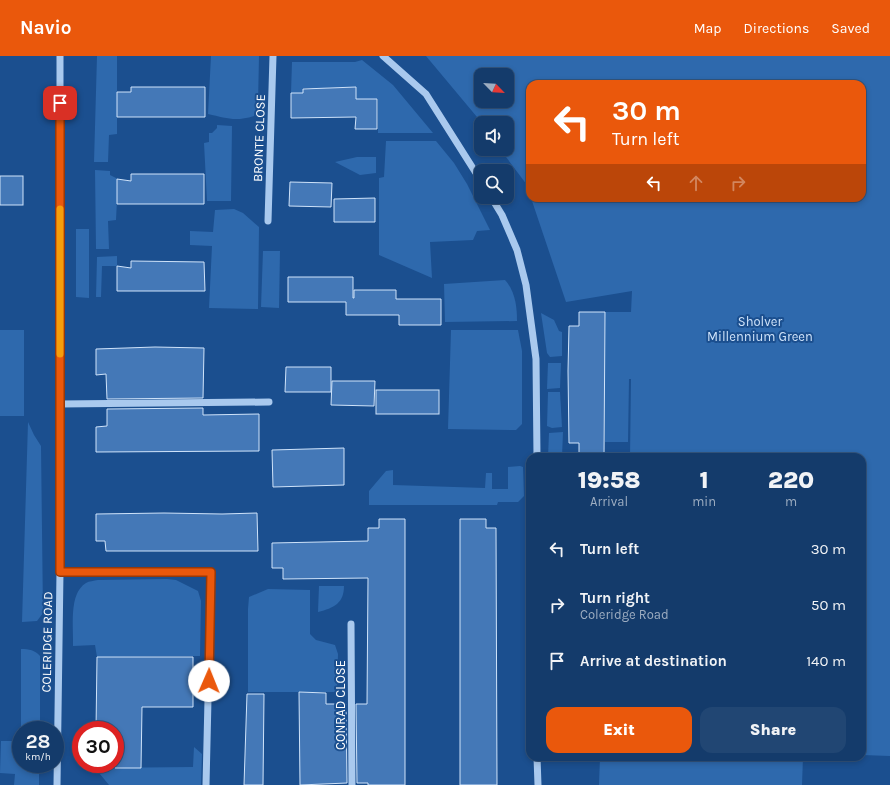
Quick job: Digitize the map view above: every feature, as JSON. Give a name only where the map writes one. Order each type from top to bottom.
[{"type":"street","name":"COLERIDGE ROAD","points":[[57,785],[60,572],[60,56]]},
{"type":"street","name":"BRONTE CLOSE","points":[[268,221],[273,56]]},
{"type":"street","points":[[383,56],[426,94],[474,170]]},
{"type":"street","points":[[495,204],[502,215],[517,250],[526,285],[536,359],[537,453]]},
{"type":"street","points":[[60,404],[269,402]]},
{"type":"street","points":[[60,572],[211,572],[206,785]]},
{"type":"street","name":"CONRAD CLOSE","points":[[351,624],[352,785]]},
{"type":"street","points":[[538,761],[538,785]]},
{"type":"green space","points":[[97,56],[117,56],[117,134],[109,135],[108,162],[94,162]]},
{"type":"green space","points":[[211,56],[259,56],[258,104],[254,116],[236,119],[208,114]]},
{"type":"green space","name":"Sholver Millennium Green","points":[[426,56],[890,56],[890,756],[866,755],[866,453],[630,453],[631,379],[629,379],[628,442],[605,442],[605,312],[631,312],[632,291],[566,302],[532,202],[866,202],[866,80],[526,80],[526,184],[514,168],[514,164],[511,164],[505,156],[514,156],[514,116],[476,116]]},
{"type":"green space","points":[[362,60],[393,85],[433,133],[378,133],[378,99],[368,99],[368,103],[356,103],[356,87],[325,88],[325,92],[312,93],[312,88],[303,88],[303,93],[291,93],[292,62],[355,62]]},
{"type":"green space","points":[[217,125],[232,126],[231,201],[207,201],[204,143],[209,142],[209,133],[212,133],[217,128]]},
{"type":"green space","points":[[386,141],[436,141],[454,163],[467,184],[474,198],[474,204],[477,204],[490,230],[477,231],[473,240],[430,242],[432,278],[379,255],[379,178],[384,177]]},
{"type":"green space","points":[[357,157],[376,157],[376,173],[360,175],[335,162]]},
{"type":"green space","points":[[95,170],[110,171],[110,175],[118,179],[116,220],[108,221],[109,249],[96,249]]},
{"type":"green space","points":[[234,209],[243,213],[259,227],[258,309],[209,308],[212,246],[190,245],[190,231],[213,232],[215,210]]},
{"type":"green space","points":[[76,229],[89,229],[89,298],[76,297]]},
{"type":"green space","points":[[263,251],[280,251],[279,308],[261,307]]},
{"type":"green space","points":[[117,256],[117,266],[102,266],[101,297],[96,297],[97,257]]},
{"type":"green space","points":[[505,280],[515,299],[517,321],[445,322],[444,284]]},
{"type":"green space","points":[[541,313],[554,320],[559,331],[562,332],[562,356],[550,357],[547,353]]},
{"type":"green space","points":[[0,330],[24,330],[24,416],[0,416]]},
{"type":"green space","points":[[451,330],[518,330],[522,351],[522,424],[516,430],[448,429]]},
{"type":"green space","points":[[548,363],[561,363],[560,388],[547,389]]},
{"type":"green space","points":[[548,392],[560,392],[562,427],[552,428],[547,426]]},
{"type":"green space","points":[[28,422],[41,446],[43,613],[37,621],[22,622]]},
{"type":"green space","points":[[563,432],[562,453],[548,453],[549,433]]},
{"type":"green space","points":[[627,452],[627,453],[604,453]]},
{"type":"green space","points":[[508,467],[523,467],[524,496],[518,502],[498,502],[497,505],[369,505],[369,491],[386,471],[393,470],[393,485],[485,488],[486,473],[492,473],[492,489],[508,489]]},
{"type":"green space","points":[[98,580],[176,580],[198,591],[201,601],[200,656],[97,657],[95,645],[73,646],[74,603],[80,588],[86,583]]},
{"type":"green space","points":[[319,586],[344,586],[344,592],[337,604],[329,609],[318,612]]},
{"type":"green space","points":[[268,589],[310,590],[310,634],[316,640],[335,645],[338,654],[337,692],[248,692],[249,597]]},
{"type":"green space","points":[[21,649],[27,649],[36,652],[40,656],[40,721],[21,721]]},
{"type":"green space","points":[[1,741],[12,741],[12,773],[39,773],[39,785],[14,785],[15,774],[0,773]]},
{"type":"green space","points":[[194,747],[202,754],[201,785],[109,785],[99,773],[124,773],[124,768],[193,767]]},
{"type":"green space","points":[[600,761],[803,761],[802,785],[599,785]]},
{"type":"building","points":[[131,87],[205,87],[205,117],[117,117],[117,92],[131,92]]},
{"type":"building","points":[[356,87],[356,99],[377,99],[377,129],[355,129],[356,117],[291,118],[291,93],[303,93],[303,89]]},
{"type":"building","points":[[131,174],[204,174],[204,204],[117,204],[117,179],[131,181]]},
{"type":"building","points":[[0,176],[23,176],[23,205],[0,205]]},
{"type":"building","points":[[290,182],[332,183],[331,207],[289,206]]},
{"type":"building","points":[[375,198],[375,222],[334,222],[334,199]]},
{"type":"building","points":[[131,261],[204,262],[205,291],[117,291],[117,266],[131,268]]},
{"type":"building","points":[[288,277],[353,277],[353,298],[354,290],[396,290],[396,299],[441,299],[441,325],[399,325],[399,315],[346,315],[346,302],[288,302]]},
{"type":"building","points":[[579,312],[605,312],[604,453],[579,453],[579,443],[569,443],[569,326],[579,326]]},
{"type":"building","points":[[155,347],[204,348],[203,398],[107,399],[106,374],[96,375],[96,349]]},
{"type":"building","points":[[286,367],[331,367],[331,392],[285,392]]},
{"type":"building","points":[[332,381],[375,381],[374,406],[331,405]]},
{"type":"building","points":[[376,390],[439,390],[439,414],[376,414]]},
{"type":"building","points":[[203,408],[203,415],[259,414],[259,451],[96,452],[96,427],[107,426],[107,409]]},
{"type":"building","points":[[344,448],[344,485],[273,487],[272,450]]},
{"type":"building","points":[[257,513],[258,551],[106,551],[105,541],[96,541],[96,514]]},
{"type":"building","points":[[379,519],[405,519],[405,785],[368,785],[368,783],[357,783],[356,704],[367,704],[368,578],[283,579],[283,568],[272,568],[272,543],[368,541],[368,528],[379,528]]},
{"type":"building","points":[[460,519],[486,519],[486,528],[496,528],[497,785],[460,785]]},
{"type":"building","points":[[97,657],[193,657],[193,707],[142,707],[141,768],[124,768],[124,721],[96,721]]},
{"type":"building","points":[[299,692],[326,693],[326,704],[346,704],[347,783],[300,785]]},
{"type":"building","points":[[247,694],[264,694],[263,785],[244,785]]},
{"type":"slow traffic","points":[[60,209],[60,354]]},
{"type":"route","points":[[60,103],[60,572],[211,572],[209,681]]}]
